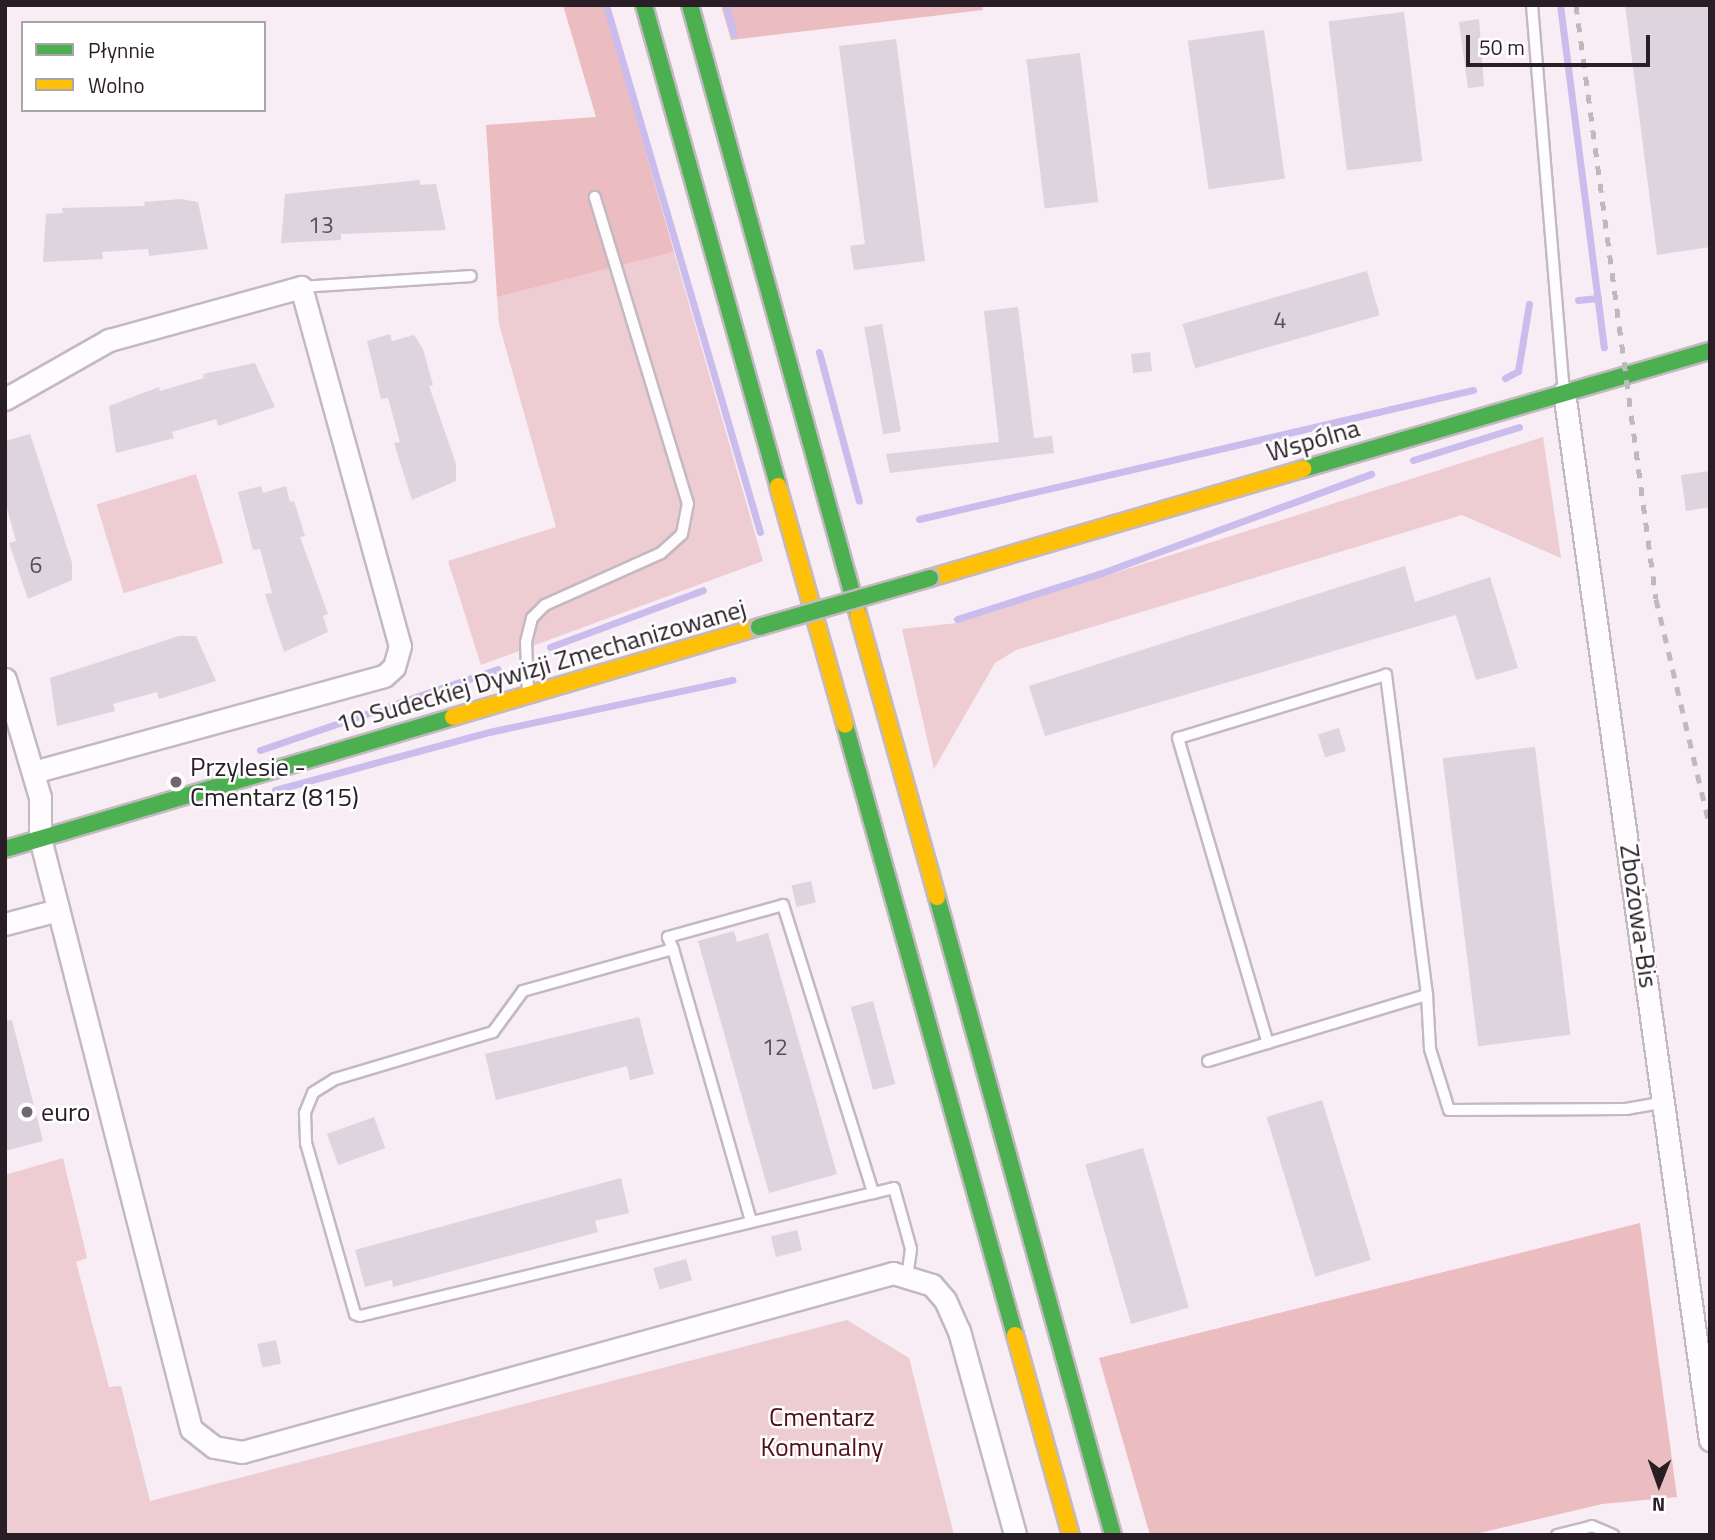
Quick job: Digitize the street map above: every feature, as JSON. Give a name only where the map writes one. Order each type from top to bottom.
[{"type":"main road","points":[[643,5],[1071,1535]]},
{"type":"main road","points":[[690,5],[1114,1535]]},
{"type":"main road","name":"Wspólna","points":[[930,578],[1710,351]]},
{"type":"main road","name":"10 Sudeckiej Dywizji Zmechanizowanej","points":[[5,849],[930,578]]},
{"type":"street","points":[[5,399],[109,340],[301,287],[399,636],[394,667],[384,676],[33,772]]},
{"type":"street","name":"Zbożowa-Bis","points":[[1564,392],[1710,1440]]},
{"type":"street","points":[[5,680],[11,723],[33,772],[40,797],[40,838],[177,1387],[191,1429],[214,1447],[242,1452],[893,1273],[932,1285],[959,1331],[1015,1535]]},
{"type":"street","points":[[5,924],[58,910]]},
{"type":"lane","points":[[1532,5],[1564,392]]},
{"type":"lane","points":[[529,695],[525,662],[532,618],[545,605],[661,553],[682,534],[688,504],[594,197]]},
{"type":"lane","points":[[301,287],[471,276]]},
{"type":"lane","points":[[1268,1043],[1178,738],[1386,675],[1427,995],[1430,1049],[1449,1110],[1626,1109],[1664,1102]]},
{"type":"lane","points":[[751,1221],[668,937],[783,905],[873,1193]]},
{"type":"lane","points":[[673,949],[523,991],[493,1032],[367,1066],[313,1093],[305,1113],[306,1143],[355,1314],[894,1188],[911,1249],[907,1277]]},
{"type":"lane","points":[[1208,1061],[1427,995]]},
{"type":"lane","points":[[1557,1535],[1592,1526],[1614,1535]]},
{"type":"green space","points":[[674,252],[763,561],[481,665],[448,561],[556,527],[499,324],[497,297]]},
{"type":"green space","points":[[1543,437],[1561,558],[1462,515],[1016,650],[995,663],[934,769],[902,629],[957,623]]},
{"type":"green space","points":[[196,474],[223,563],[124,593],[97,504]]},
{"type":"green space","name":"Cmentarz Komunalny","points":[[63,1158],[87,1258],[76,1262],[109,1387],[121,1386],[150,1501],[847,1320],[909,1358],[954,1535],[5,1535],[5,1175]]},
{"type":"shaded area","points":[[563,5],[604,5],[674,252],[497,297],[486,125],[596,117]]},
{"type":"shaded area","points":[[721,5],[982,5],[983,10],[731,40]]},
{"type":"shaded area","points":[[1640,1223],[1677,1497],[1602,1504],[1471,1535],[1150,1535],[1099,1358]]},
{"type":"building","points":[[1625,5],[1710,5],[1710,247],[1657,255]]},
{"type":"building","points":[[1404,12],[1422,161],[1347,170],[1329,21]]},
{"type":"building","points":[[1479,19],[1484,86],[1468,88],[1459,22]]},
{"type":"building","points":[[1264,30],[1285,179],[1209,189],[1188,41]]},
{"type":"building","points":[[896,39],[925,261],[854,270],[850,246],[865,244],[839,46]]},
{"type":"building","points":[[1080,53],[1098,202],[1045,208],[1026,60]]},
{"type":"building","points":[[420,180],[420,185],[436,184],[446,230],[341,234],[341,240],[281,243],[285,194]]},
{"type":"building","points":[[181,199],[198,202],[208,249],[149,256],[148,249],[102,252],[103,259],[43,262],[46,214],[63,213],[62,208],[145,206],[144,202]]},
{"type":"building","points":[[1367,271],[1380,315],[1195,368],[1182,324]]},
{"type":"building","points":[[1018,307],[1034,438],[1052,436],[1054,453],[890,473],[886,454],[999,442],[984,311]]},
{"type":"building","points":[[882,324],[901,431],[883,434],[864,327]]},
{"type":"building","points":[[390,334],[392,341],[414,335],[423,349],[433,385],[429,386],[456,464],[456,481],[412,500],[394,443],[400,442],[388,398],[381,399],[367,341]]},
{"type":"building","points":[[1150,352],[1152,371],[1133,373],[1131,354]]},
{"type":"building","points":[[255,363],[275,407],[218,426],[216,419],[172,432],[174,438],[116,453],[109,406],[159,387],[160,391],[204,378],[203,374]]},
{"type":"building","points":[[30,434],[72,563],[72,580],[28,599],[9,543],[16,541],[5,501],[5,441]]},
{"type":"building","points":[[1710,471],[1710,507],[1686,511],[1681,475]]},
{"type":"building","points":[[261,486],[263,493],[286,486],[290,502],[294,501],[305,536],[300,537],[328,614],[323,616],[328,632],[284,652],[265,594],[272,593],[260,549],[253,550],[238,492]]},
{"type":"building","points":[[1405,566],[1415,602],[1490,577],[1518,668],[1476,680],[1456,615],[1045,736],[1029,686]]},
{"type":"building","points":[[179,636],[196,636],[216,681],[159,699],[157,692],[113,704],[115,711],[57,726],[50,678]]},
{"type":"building","points":[[1339,728],[1346,751],[1325,757],[1318,734]]},
{"type":"building","points":[[1535,747],[1570,1035],[1478,1046],[1443,758]]},
{"type":"building","points":[[811,881],[816,902],[796,907],[792,885]]},
{"type":"building","points":[[734,931],[737,942],[768,933],[837,1174],[769,1193],[698,941]]},
{"type":"building","points":[[873,1001],[895,1084],[873,1090],[851,1007]]},
{"type":"building","points":[[639,1017],[654,1074],[630,1080],[627,1066],[496,1100],[485,1054]]},
{"type":"building","points":[[12,1020],[43,1141],[5,1151],[5,1021]]},
{"type":"building","points":[[1322,1100],[1371,1260],[1315,1277],[1267,1117]]},
{"type":"building","points":[[374,1117],[385,1148],[338,1165],[327,1134]]},
{"type":"building","points":[[1143,1148],[1189,1308],[1131,1324],[1085,1165]]},
{"type":"building","points":[[621,1178],[629,1213],[595,1221],[598,1232],[393,1287],[392,1280],[365,1287],[355,1250]]},
{"type":"building","points":[[797,1230],[802,1250],[776,1257],[771,1237]]},
{"type":"building","points":[[686,1259],[692,1280],[659,1290],[653,1268]]},
{"type":"building","points":[[276,1340],[281,1363],[262,1367],[257,1344]]},
{"type":"waterway","points":[[606,5],[760,532]]},
{"type":"waterway","points":[[726,5],[734,34]]},
{"type":"waterway","points":[[1560,5],[1604,347]]},
{"type":"waterway","points":[[1578,300],[1598,298]]},
{"type":"waterway","points":[[1505,378],[1518,371],[1529,304]]},
{"type":"waterway","points":[[819,352],[859,501]]},
{"type":"waterway","points":[[919,519],[1473,390]]},
{"type":"waterway","points":[[1413,460],[1519,427]]},
{"type":"waterway","points":[[957,619],[1099,574],[1371,474]]},
{"type":"waterway","points":[[550,647],[703,590]]},
{"type":"waterway","points":[[260,750],[498,669]]},
{"type":"waterway","points":[[275,790],[489,732],[732,680]]},
{"type":"railway","points":[[1576,5],[1656,599],[1710,827]]},
{"type":"traffic: fast","points":[[644,5],[778,486]]},
{"type":"traffic: fast","points":[[690,5],[858,614]]},
{"type":"traffic: fast","points":[[1303,469],[1710,351]]},
{"type":"traffic: fast","points":[[759,627],[930,578]]},
{"type":"traffic: fast","points":[[5,849],[453,717]]},
{"type":"traffic: fast","points":[[845,725],[1015,1335]]},
{"type":"traffic: fast","points":[[937,897],[1113,1535]]},
{"type":"traffic: slow","points":[[930,578],[1303,469]]},
{"type":"traffic: slow","points":[[778,486],[845,725]]},
{"type":"traffic: slow","points":[[858,614],[937,897]]},
{"type":"traffic: slow","points":[[453,717],[759,627]]},
{"type":"traffic: slow","points":[[1015,1335],[1071,1535]]},
{"type":"place","name":"Przylesie - Cmentarz (815)","points":[[176,782]]},
{"type":"place","name":"euro","points":[[27,1112]]}]
